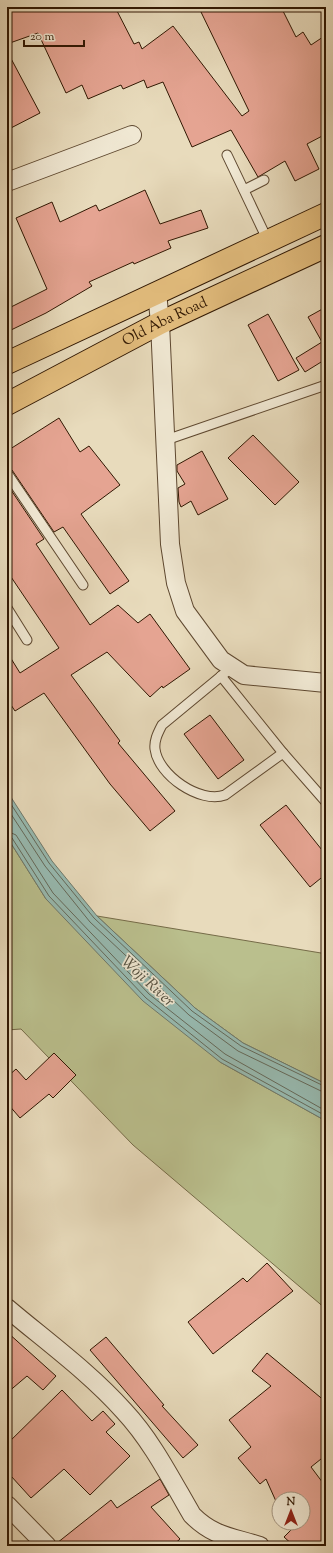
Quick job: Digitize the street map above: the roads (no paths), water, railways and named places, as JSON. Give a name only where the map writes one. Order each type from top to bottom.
[{"type":"main road","name":"Old Aba Road","points":[[7,362],[326,214]]},
{"type":"main road","name":"Old Aba Road","points":[[7,404],[160,323],[326,246]]},
{"type":"street","points":[[7,182],[132,134]]},
{"type":"street","points":[[157,292],[160,323],[170,544],[176,583],[185,611],[221,660],[226,672],[326,682]]},
{"type":"street","points":[[7,1308],[82,1371],[124,1410],[147,1439],[192,1515],[202,1525],[217,1534],[260,1546]]},
{"type":"street","points":[[7,1505],[47,1546]]},
{"type":"lane","points":[[227,155],[268,241]]},
{"type":"lane","points":[[244,190],[264,180]]},
{"type":"lane","points":[[166,440],[326,385]]},
{"type":"lane","points":[[7,473],[82,585]]},
{"type":"lane","points":[[7,608],[27,640]]},
{"type":"lane","points":[[283,753],[225,795],[217,798],[200,795],[176,781],[162,765],[155,750],[157,733],[162,725],[226,672],[283,753],[326,802]]},
{"type":"water","name":"Woji River","points":[[7,791],[52,861],[97,916],[195,1008],[243,1043],[326,1084],[326,1121],[220,1062],[143,1001],[46,899],[7,837]]}]
